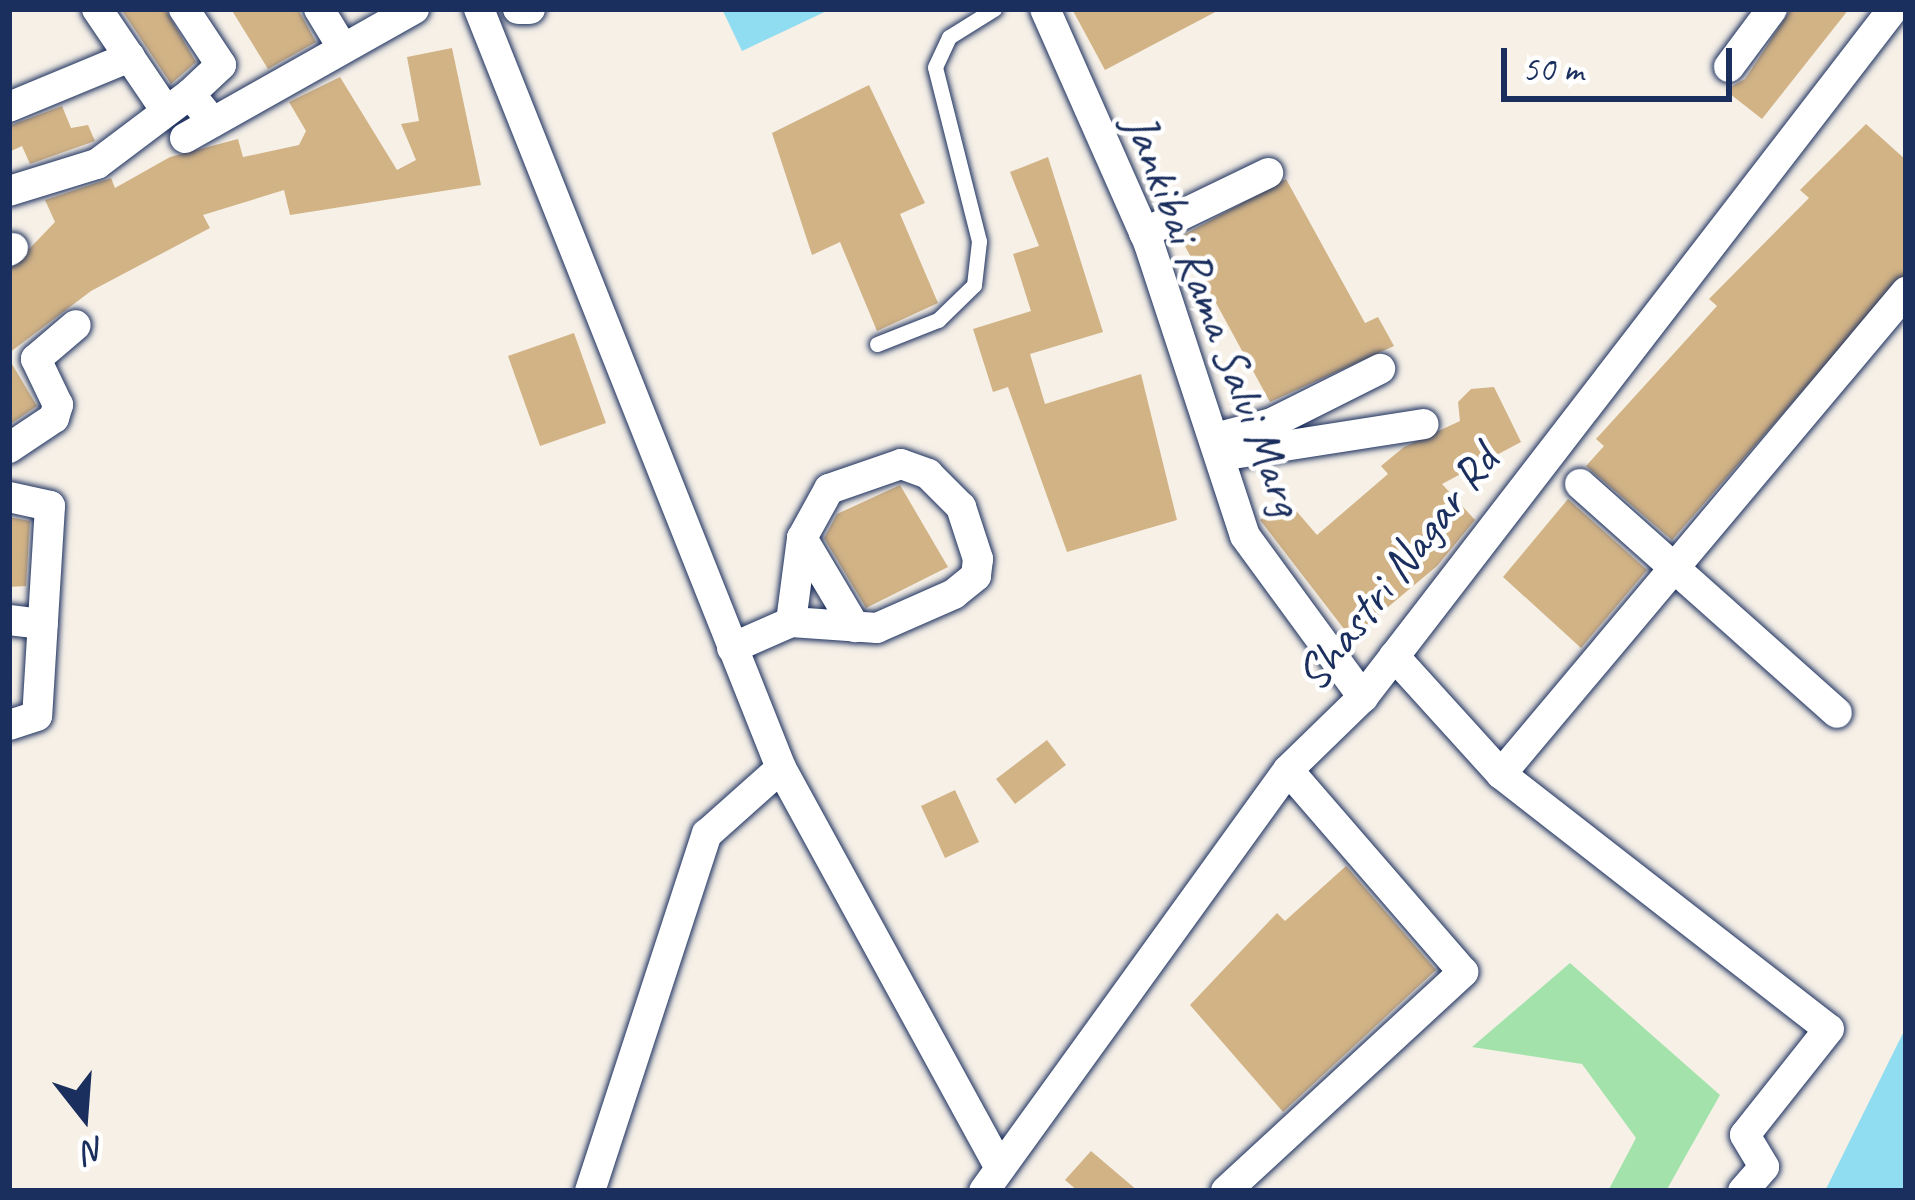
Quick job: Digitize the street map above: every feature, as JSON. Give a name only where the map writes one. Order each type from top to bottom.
[{"type":"street","points":[[97,9],[130,57],[178,102],[213,122]]},
{"type":"street","points":[[10,189],[97,164],[221,65],[184,9]]},
{"type":"street","points":[[319,9],[340,45]]},
{"type":"street","points":[[185,138],[340,45],[414,9]]},
{"type":"street","points":[[479,9],[781,768],[992,1180]]},
{"type":"street","points":[[518,9],[530,9]]},
{"type":"street","name":"Jankibai Rama Salvi Marg","points":[[1045,9],[1144,232],[1245,536],[1363,697]]},
{"type":"street","points":[[1729,67],[1772,9]]},
{"type":"street","name":"Shastri Nagar Rd","points":[[992,1180],[1288,770],[1363,697],[1890,10]]},
{"type":"street","points":[[9,107],[130,57]]},
{"type":"street","points":[[1144,232],[1268,173]]},
{"type":"street","points":[[1502,774],[1670,567],[1906,292]]},
{"type":"street","points":[[9,448],[54,418],[36,359],[76,325]]},
{"type":"street","points":[[1217,447],[1380,369]]},
{"type":"street","points":[[1217,447],[1424,424]]},
{"type":"street","points":[[732,648],[791,622],[878,628],[976,576],[961,507],[928,474],[901,464],[829,489],[802,538],[791,622]]},
{"type":"street","points":[[1580,484],[1837,712]]},
{"type":"street","points":[[9,497],[50,506],[37,716],[9,724]]},
{"type":"street","points":[[802,538],[855,627]]},
{"type":"street","points":[[9,620],[43,623]]},
{"type":"street","points":[[1394,656],[1502,774],[1828,1029],[1745,1135],[1764,1167],[1742,1191]]},
{"type":"street","points":[[590,1191],[707,834],[781,768]]},
{"type":"street","points":[[1226,1191],[1463,972],[1288,770]]},
{"type":"lane","points":[[878,344],[938,320],[974,285],[979,241],[935,68],[950,37],[994,9]]},
{"type":"green space","points":[[1570,963],[1720,1095],[1666,1191],[1608,1191],[1636,1138],[1582,1064],[1472,1047]]},
{"type":"water","points":[[722,9],[831,9],[742,51]]},
{"type":"water","points":[[1906,1027],[1906,1191],[1825,1191]]},
{"type":"building","points":[[121,9],[165,9],[196,62],[171,84]]},
{"type":"building","points":[[231,9],[298,9],[316,42],[268,69]]},
{"type":"building","points":[[1072,9],[1221,9],[1105,70]]},
{"type":"building","points":[[1791,9],[1849,9],[1762,119],[1725,90],[1745,79]]},
{"type":"building","points":[[452,48],[481,185],[290,215],[284,190],[203,215],[210,228],[91,291],[9,353],[9,270],[55,222],[45,200],[111,178],[115,188],[170,157],[238,139],[243,157],[299,145],[306,131],[289,102],[340,77],[397,170],[416,160],[401,124],[419,121],[407,57]]},
{"type":"building","points":[[869,85],[925,203],[900,214],[938,303],[877,331],[840,242],[812,255],[772,133]]},
{"type":"building","points":[[62,106],[71,128],[88,125],[95,141],[30,164],[22,146],[9,152],[9,126]]},
{"type":"building","points":[[1866,124],[1906,160],[1906,273],[1672,540],[1586,466],[1604,446],[1596,439],[1717,306],[1709,299],[1809,198],[1800,190]]},
{"type":"building","points":[[1048,157],[1103,332],[1030,354],[1045,404],[1141,374],[1177,520],[1067,552],[1008,387],[993,392],[973,329],[1031,311],[1013,254],[1039,246],[1010,172]]},
{"type":"building","points":[[1286,179],[1365,323],[1378,317],[1394,346],[1270,402],[1180,237]]},
{"type":"building","points":[[574,333],[606,423],[540,446],[508,356]]},
{"type":"building","points":[[9,359],[37,406],[9,425]]},
{"type":"building","points":[[1494,387],[1521,442],[1442,484],[1475,520],[1437,566],[1351,638],[1260,520],[1286,499],[1317,535],[1388,474],[1381,466],[1404,447],[1460,421],[1458,402],[1471,389]]},
{"type":"building","points":[[900,485],[948,567],[866,608],[824,538],[837,514]]},
{"type":"building","points":[[1568,499],[1647,570],[1581,648],[1503,577]]},
{"type":"building","points":[[9,517],[30,521],[26,586],[9,587]]},
{"type":"building","points":[[1047,740],[1066,765],[1015,804],[996,779]]},
{"type":"building","points":[[955,790],[979,842],[945,858],[921,806]]},
{"type":"building","points":[[1346,866],[1436,970],[1283,1112],[1190,1005],[1277,913],[1285,921]]},
{"type":"building","points":[[1091,1151],[1138,1191],[1078,1191],[1065,1180]]}]
